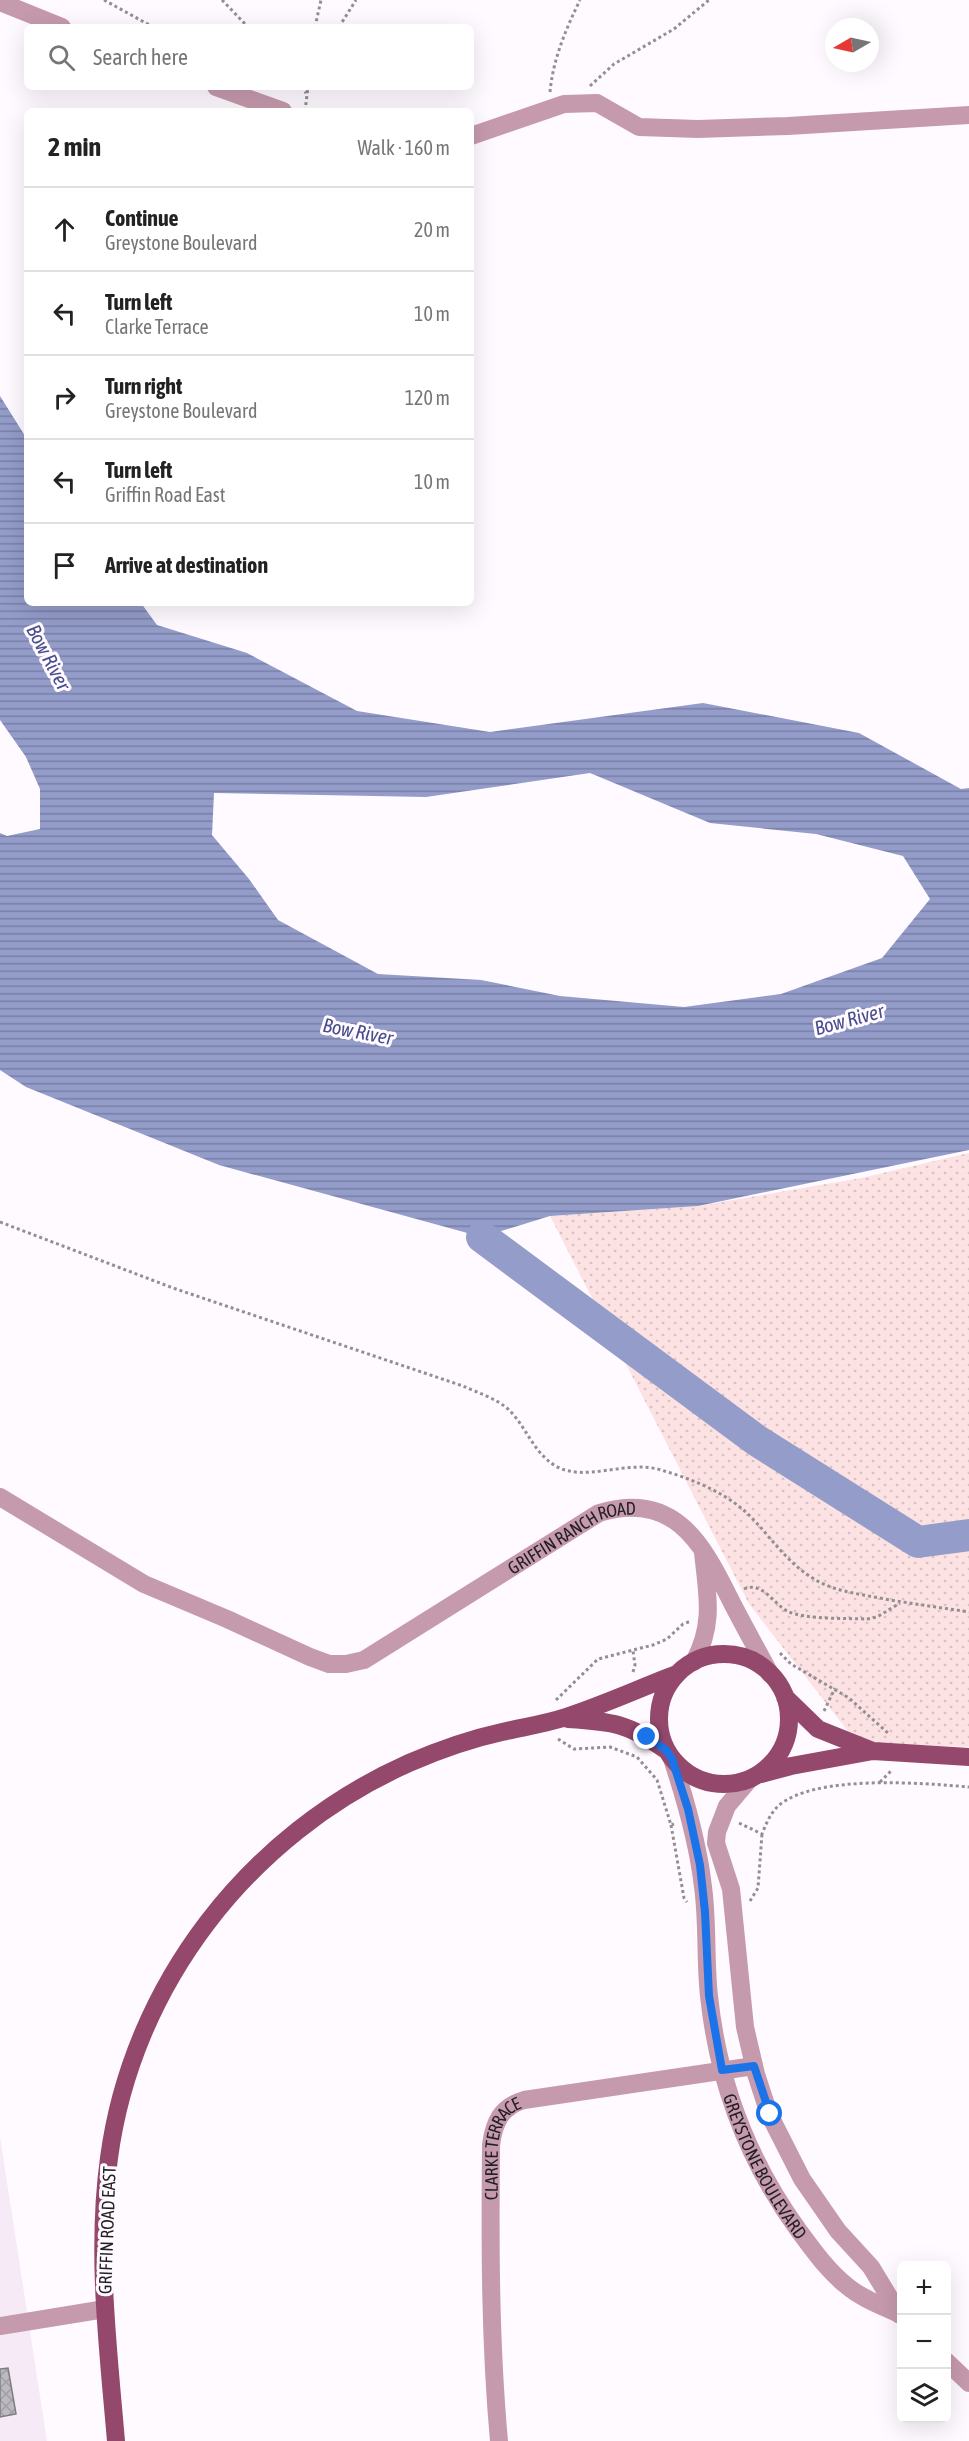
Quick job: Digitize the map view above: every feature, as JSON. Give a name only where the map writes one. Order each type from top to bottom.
[{"type":"main road","points":[[873,1751],[818,1730],[785,1697],[770,1674],[754,1662],[734,1655],[713,1655],[694,1662],[677,1674],[665,1690],[659,1710],[660,1731],[669,1755],[688,1774],[707,1783],[728,1785],[791,1766],[873,1751],[969,1757]]},
{"type":"main road","name":"GRIFFIN ROAD EAST","points":[[116,2441],[105,2309],[103,2253],[109,2159],[117,2109],[134,2056],[158,1997],[192,1941],[229,1893],[270,1853],[306,1824],[361,1787],[381,1776],[466,1741],[563,1718],[677,1674]]},
{"type":"main road","points":[[753,1777],[774,1761],[785,1741],[789,1719],[785,1697]]},
{"type":"main road","name":"GRIFFIN ROAD EAST","points":[[563,1718],[606,1721],[625,1726],[647,1737],[669,1755]]},
{"type":"street","points":[[0,2],[55,24]]},
{"type":"street","points":[[224,90],[275,108]]},
{"type":"street","points":[[474,135],[564,104],[597,103],[639,127],[698,129],[969,115]]},
{"type":"street","name":"GRIFFIN RANCH ROAD","points":[[0,1497],[144,1584],[227,1619],[310,1658],[329,1664],[346,1664],[364,1660],[587,1519],[621,1507],[659,1511],[676,1519],[702,1548],[719,1575],[770,1674]]},
{"type":"street","points":[[694,1662],[704,1642],[707,1626],[702,1548]]},
{"type":"street","name":"GREYSTONE BOULEVARD","points":[[669,1755],[688,1809],[700,1865],[709,1996],[722,2070],[732,2105],[751,2151],[777,2199],[796,2227],[831,2271],[848,2287],[898,2315]]},
{"type":"street","name":"GREYSTONE BOULEVARD","points":[[753,1777],[727,1806],[717,1832],[716,1843],[731,1889],[744,2027],[754,2066],[770,2114],[802,2179],[838,2231],[871,2267],[899,2315]]},
{"type":"street","name":"CLARKE TERRACE","points":[[499,2441],[491,2346],[491,2145],[496,2121],[503,2110],[525,2100],[754,2066]]},
{"type":"street","points":[[0,2326],[105,2309]]},
{"type":"street","points":[[951,2366],[969,2384]]},
{"type":"path","points":[[104,0],[148,24]]},
{"type":"path","points":[[222,0],[245,24]]},
{"type":"path","points":[[316,24],[321,0]]},
{"type":"path","points":[[341,24],[357,0]]},
{"type":"path","points":[[549,110],[552,71],[580,0]]},
{"type":"path","points":[[571,104],[614,64],[674,29],[710,0]]},
{"type":"path","points":[[305,108],[307,90]]},
{"type":"path","points":[[0,1222],[173,1288],[463,1386],[499,1403],[510,1411],[542,1456],[555,1466],[567,1471],[579,1473],[649,1466],[724,1495],[750,1516],[780,1552],[814,1580],[833,1589],[969,1612]]},
{"type":"path","points":[[746,1598],[742,1590],[754,1586],[768,1594],[778,1605],[797,1614],[867,1619],[877,1617],[902,1602]]},
{"type":"path","points":[[556,1700],[598,1659],[610,1654],[633,1651],[667,1639],[687,1622],[696,1622]]},
{"type":"path","points":[[776,1648],[791,1664],[849,1698],[909,1753]]},
{"type":"path","points":[[631,1678],[635,1665],[633,1651]]},
{"type":"path","points":[[822,1718],[835,1688]]},
{"type":"path","points":[[574,1749],[610,1747],[637,1757],[657,1780],[671,1825],[684,1898]]},
{"type":"path","points":[[758,1888],[762,1834],[770,1816],[778,1806],[806,1792],[880,1782],[969,1787]]},
{"type":"path","points":[[730,1819],[762,1834]]},
{"type":"path","points":[[671,1825],[681,1822]]},
{"type":"shaded area","points":[[969,1153],[969,1747],[857,1743],[749,1604],[550,1216],[698,1206],[861,1178]]},
{"type":"shaded area","points":[[0,2137],[47,2441],[0,2441]]},
{"type":"water","name":"Bow River","points":[[0,396],[24,434],[24,606],[143,606],[157,625],[247,653],[357,711],[490,732],[703,703],[859,733],[961,789],[969,788],[969,1150],[698,1206],[550,1216],[482,1237],[219,1165],[26,1087],[0,1070],[0,833],[7,836],[40,829],[40,789],[26,757],[0,720]],"holes":[[[590,773],[710,823],[816,834],[903,856],[930,899],[882,958],[781,994],[684,1007],[560,996],[481,980],[378,974],[278,920],[249,879],[212,835],[214,793],[426,797]]]},
{"type":"building","points":[[8,2368],[16,2414],[0,2417],[0,2369]]},
{"type":"waterway","points":[[482,1237],[756,1440],[918,1542],[969,1535]]},
{"type":"route","points":[[647,1737],[666,1750],[672,1759],[690,1818],[704,1888],[709,1996],[722,2070],[754,2066],[770,2114]]}]
